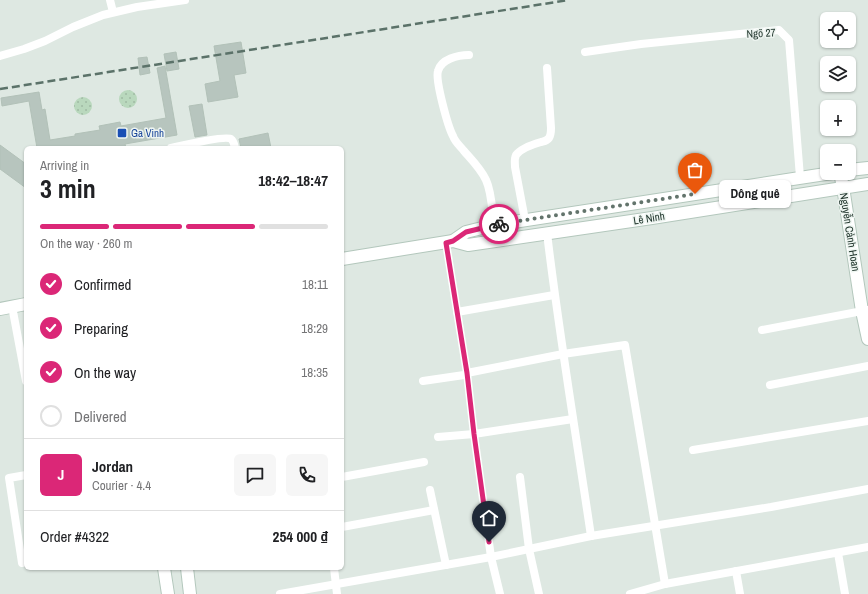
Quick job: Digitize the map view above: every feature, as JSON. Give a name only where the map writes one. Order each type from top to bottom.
[{"type":"street","points":[[110,0],[113,12]]},
{"type":"street","points":[[0,56],[45,41],[73,27],[103,15],[137,7],[185,0]]},
{"type":"street","name":"Ngõ 27","points":[[585,52],[641,44],[779,30],[789,40],[800,177]]},
{"type":"street","points":[[469,55],[460,56],[445,61],[438,71],[438,76],[443,105],[452,136],[482,172],[487,182],[494,225]]},
{"type":"street","points":[[525,220],[514,161],[520,152],[528,147],[545,141],[550,136],[551,128],[547,68]]},
{"type":"street","points":[[184,146],[230,138],[234,146]]},
{"type":"street","points":[[856,169],[868,168]]},
{"type":"street","name":"Lê Ninh","points":[[449,242],[466,232],[494,225],[820,174]]},
{"type":"street","name":"Nguyễn Cảnh Hoan","points":[[842,180],[865,310],[868,339]]},
{"type":"street","name":"Lê Ninh","points":[[344,259],[449,242],[468,245],[868,184]]},
{"type":"street","points":[[650,201],[652,218]]},
{"type":"street","points":[[547,233],[554,295],[591,536]]},
{"type":"street","points":[[449,242],[457,312],[467,373],[491,557],[500,594]]},
{"type":"street","points":[[457,312],[554,295]]},
{"type":"street","points":[[0,308],[24,304]]},
{"type":"street","points":[[12,306],[24,370]]},
{"type":"street","points":[[762,330],[865,310]]},
{"type":"street","points":[[423,381],[464,375],[467,373],[563,354],[625,345],[665,584]]},
{"type":"street","points":[[770,385],[868,366]]},
{"type":"street","points":[[438,437],[474,434],[573,419]]},
{"type":"street","points":[[693,450],[868,421]]},
{"type":"street","points":[[344,477],[424,462]]},
{"type":"street","points":[[22,563],[9,478],[24,475]]},
{"type":"street","points":[[520,477],[529,549],[539,594]]},
{"type":"street","points":[[430,490],[446,565]]},
{"type":"street","points":[[280,594],[491,557],[591,536],[868,490]]},
{"type":"street","points":[[344,527],[434,510]]},
{"type":"street","points":[[630,594],[665,584],[868,547]]},
{"type":"street","points":[[838,553],[845,594]]},
{"type":"street","points":[[164,570],[167,592],[190,590],[187,570]]},
{"type":"street","points":[[334,570],[337,594]]},
{"type":"street","points":[[736,571],[740,594]]},
{"type":"green space","points":[[128,90],[132,91],[136,95],[136,103],[132,107],[128,108],[124,107],[120,103],[119,99],[120,95],[124,91]]},
{"type":"green space","points":[[83,97],[89,100],[92,106],[89,112],[83,115],[77,112],[74,106],[77,100]]},
{"type":"building","points":[[241,42],[246,73],[234,75],[238,97],[208,102],[205,84],[220,81],[214,46]]},
{"type":"building","points":[[176,52],[179,69],[167,71],[164,54]]},
{"type":"building","points":[[147,57],[150,73],[140,75],[138,58]]},
{"type":"building","points":[[165,66],[177,135],[125,144],[126,146],[37,146],[29,101],[2,106],[1,98],[39,92],[42,110],[45,109],[50,140],[100,130],[99,126],[120,122],[121,126],[166,118],[157,68]]},
{"type":"building","points":[[202,104],[207,135],[195,137],[189,106]]},
{"type":"building","points":[[268,133],[271,146],[241,146],[239,139]]},
{"type":"building","points":[[0,145],[24,163],[24,187],[0,169]]},
{"type":"railway","points":[[0,89],[569,0]]},
{"type":"way so far","points":[[499,224],[695,194]]},
{"type":"place","name":"Ga Vinh","points":[[122,133]]},
{"type":"place","name":"Dông quê","points":[[695,194]]},
{"type":"route","points":[[489,542],[467,373],[446,243],[453,241],[466,232],[499,224]]}]
